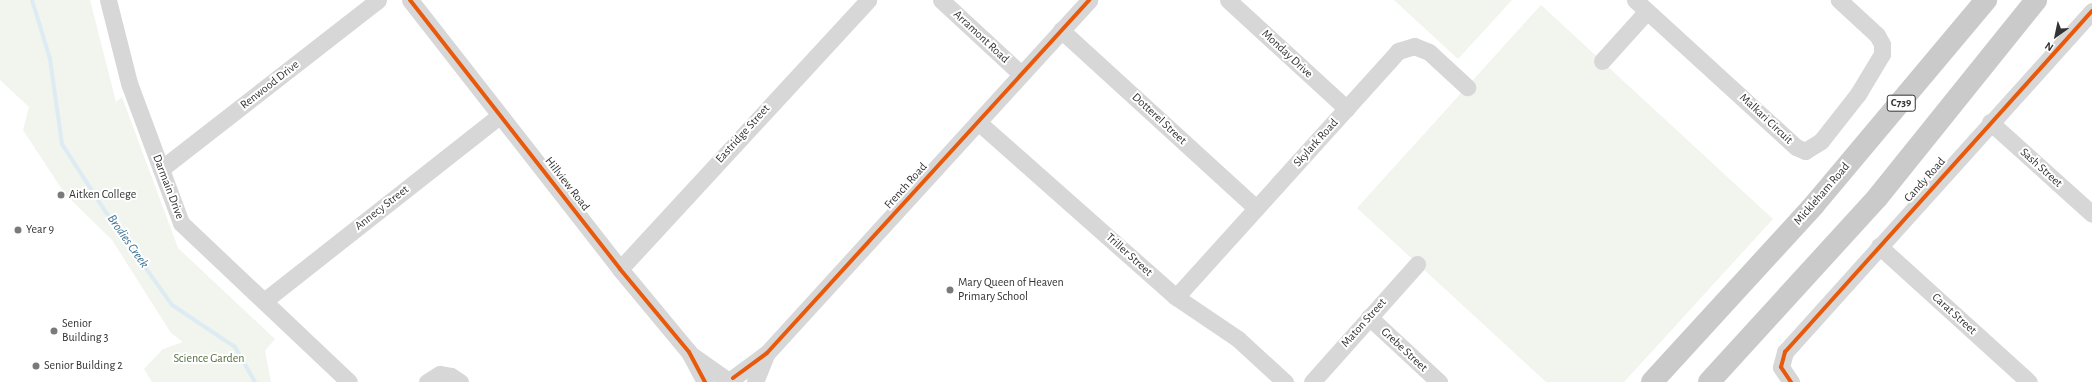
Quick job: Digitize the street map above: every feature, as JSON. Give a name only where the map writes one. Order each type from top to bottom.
[{"type":"main road","name":"Mickleham Road","points":[[1652,382],[1814,205],[1986,0]]},
{"type":"main road","points":[[1709,382],[1877,198],[2036,0]]},
{"type":"street","name":"Darmain Drive","points":[[108,0],[128,83],[162,169],[181,223],[349,382]]},
{"type":"street","name":"Renwood Drive","points":[[162,169],[378,0]]},
{"type":"street","name":"Hillview Road","points":[[410,0],[620,269],[688,352],[705,382]]},
{"type":"street","name":"Eastridge Street","points":[[620,269],[868,0]]},
{"type":"street","name":"Arramont Road","points":[[941,0],[1021,74]]},
{"type":"street","name":"French Road","points":[[729,380],[767,353],[1089,0]]},
{"type":"street","name":"Monday Drive","points":[[1228,0],[1347,109]]},
{"type":"street","name":"Malkari Circuit","points":[[1641,6],[1796,147],[1805,150],[1821,141],[1853,100],[1882,54],[1882,44],[1877,35],[1839,0]]},
{"type":"street","points":[[1602,61],[1641,6]]},
{"type":"street","name":"Candy Road","points":[[1791,382],[1781,367],[1785,352],[1990,122],[2092,11]]},
{"type":"street","name":"Dotterel Street","points":[[1062,30],[1256,208]]},
{"type":"street","name":"Skylark Road","points":[[1176,297],[1398,51],[1414,46],[1429,52],[1467,87]]},
{"type":"street","name":"Annecy Street","points":[[264,301],[500,115]]},
{"type":"street","name":"Triller Street","points":[[978,122],[1176,297],[1238,339],[1285,382]]},
{"type":"street","name":"Sash Street","points":[[1990,122],[2092,214]]},
{"type":"street","name":"Carat Street","points":[[1879,246],[2029,382]]},
{"type":"street","name":"Maton Street","points":[[1312,382],[1418,264]]},
{"type":"street","name":"Grebe Street","points":[[1369,317],[1439,382]]},
{"type":"street","name":"Hillview Road","points":[[688,352],[729,380]]},
{"type":"street","name":"French Road","points":[[755,382],[767,353]]},
{"type":"street","points":[[428,382],[440,374],[451,376],[460,382]]},
{"type":"green space","name":"Science Garden","points":[[0,0],[90,0],[116,102],[122,97],[178,248],[275,339],[265,351],[271,382],[152,382],[144,369],[163,349],[183,342],[171,333],[112,240],[65,194],[23,130],[29,107],[0,80]]},
{"type":"green space","points":[[1394,0],[1512,0],[1458,59]]},
{"type":"green space","points":[[1541,5],[1773,219],[1624,382],[1546,382],[1357,208]]},
{"type":"waterway","name":"Brodies Creek","points":[[32,0],[50,59],[62,144],[105,211],[172,305],[235,347],[255,382]]},
{"type":"cycle path","points":[[410,0],[620,269],[689,352],[705,382]]},
{"type":"cycle path","points":[[733,378],[767,353],[1089,0]]},
{"type":"cycle path","points":[[1791,382],[1781,367],[1785,352],[2092,11]]},
{"type":"place","name":"Aitken College","points":[[61,195]]},
{"type":"place","name":"Year 9","points":[[18,230]]},
{"type":"place","name":"Mary Queen of Heaven Primary School","points":[[950,290]]},
{"type":"place","name":"Senior Building 3","points":[[54,331]]},
{"type":"place","name":"Senior Building 2","points":[[36,366]]}]
